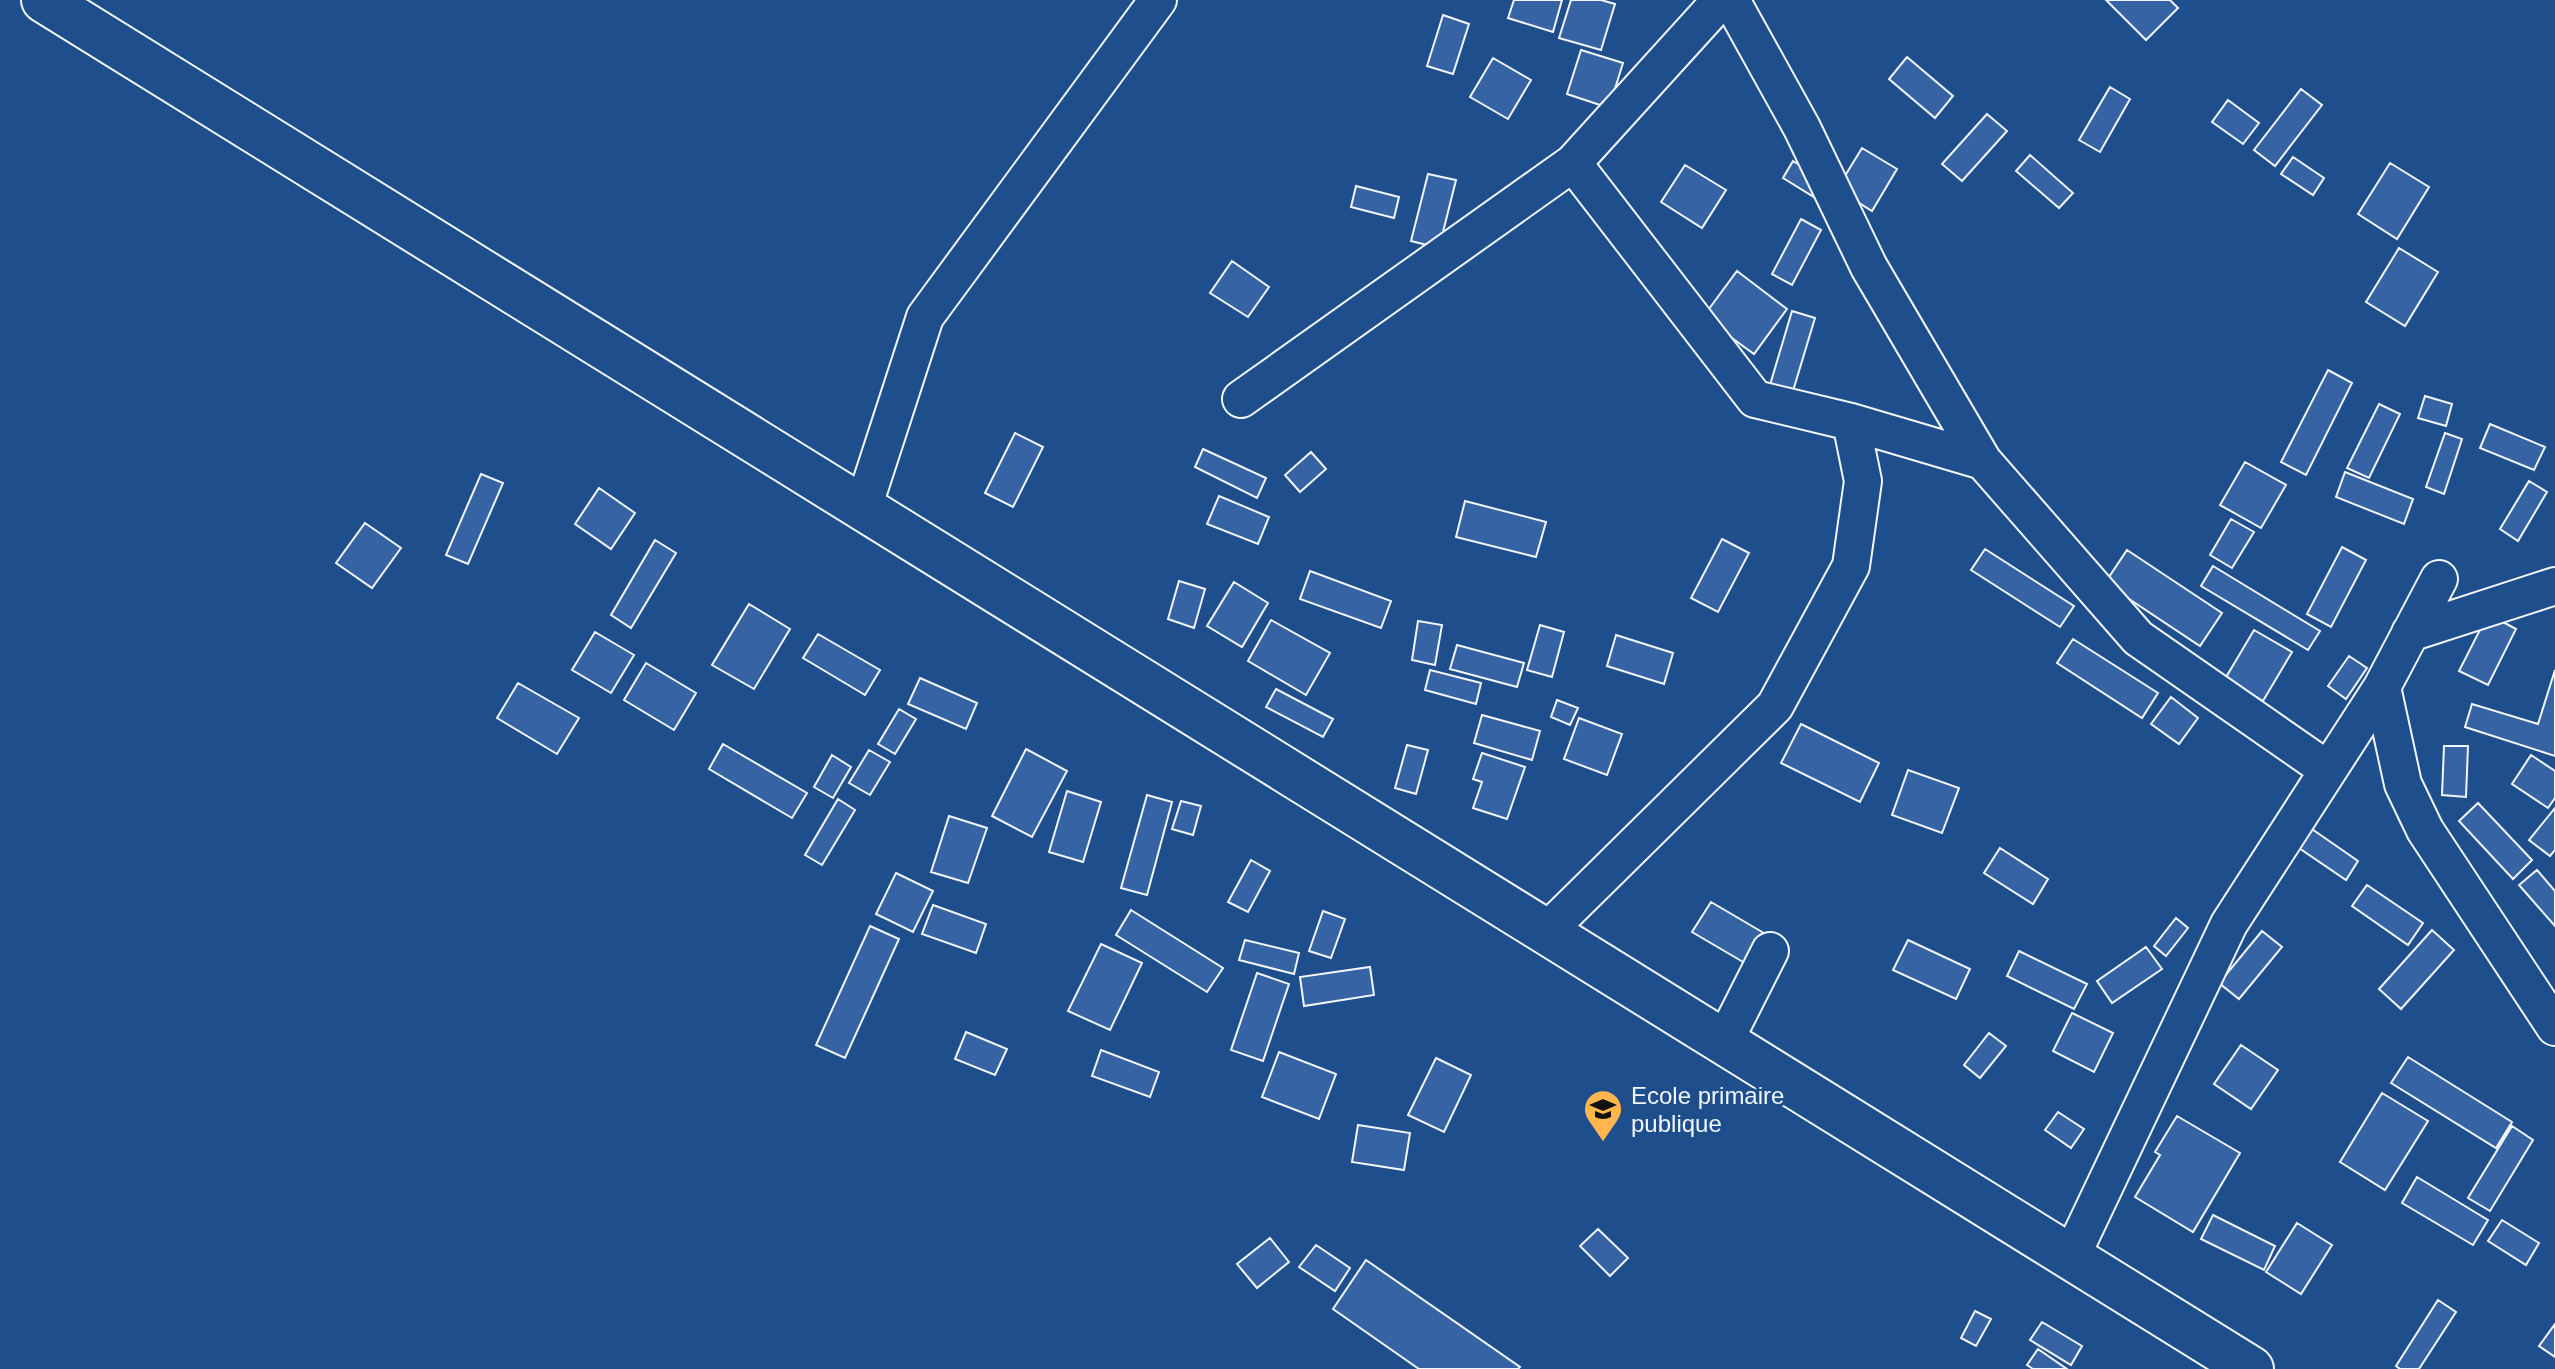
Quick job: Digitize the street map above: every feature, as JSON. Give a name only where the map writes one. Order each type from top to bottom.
[{"type":"main road","points":[[44,0],[2251,1369]]},
{"type":"street","points":[[863,508],[925,317],[1158,0]]},
{"type":"street","points":[[1241,399],[1573,163],[1721,0]]},
{"type":"street","points":[[1731,0],[1802,128],[1869,267],[1983,461],[2138,638],[2328,770]]},
{"type":"street","points":[[1573,163],[1755,399],[1851,422],[1983,461]]},
{"type":"street","points":[[1546,932],[1775,706],[1851,566],[1863,481],[1851,422]]},
{"type":"street","points":[[2071,1257],[2229,924],[2382,687],[2439,579]]},
{"type":"street","points":[[2410,633],[2555,586]]},
{"type":"street","points":[[2382,687],[2403,784],[2425,830],[2555,1027]]},
{"type":"street","points":[[1724,1042],[1770,951]]},
{"type":"building","points":[[1514,0],[1562,0],[1553,32],[1508,18]]},
{"type":"building","points":[[1571,0],[1601,0],[1615,4],[1601,50],[1559,38]]},
{"type":"building","points":[[2106,0],[2170,0],[2178,8],[2146,40]]},
{"type":"building","points":[[1443,15],[1469,24],[1453,74],[1427,66]]},
{"type":"building","points":[[1581,50],[1623,63],[1609,108],[1567,94]]},
{"type":"building","points":[[1907,57],[1953,96],[1935,118],[1889,79]]},
{"type":"building","points":[[1493,58],[1531,80],[1508,119],[1470,97]]},
{"type":"building","points":[[2110,87],[2130,99],[2100,152],[2079,140]]},
{"type":"building","points":[[2301,89],[2322,105],[2275,166],[2254,150]]},
{"type":"building","points":[[2228,100],[2259,123],[2243,144],[2212,122]]},
{"type":"building","points":[[1987,114],[2007,131],[1962,181],[1942,164]]},
{"type":"building","points":[[1862,148],[1897,169],[1872,211],[1837,189]]},
{"type":"building","points":[[2030,155],[2073,193],[2059,208],[2016,171]]},
{"type":"building","points":[[2293,157],[2324,178],[2313,195],[2281,174]]},
{"type":"building","points":[[1793,161],[1824,180],[1814,197],[1783,178]]},
{"type":"building","points":[[2390,163],[2429,187],[2397,239],[2358,214]]},
{"type":"building","points":[[1685,165],[1726,190],[1702,228],[1661,202]]},
{"type":"building","points":[[1428,174],[1456,180],[1439,248],[1411,241]]},
{"type":"building","points":[[1356,186],[1399,197],[1394,218],[1351,207]]},
{"type":"building","points":[[1801,219],[1821,230],[1792,285],[1772,274]]},
{"type":"building","points":[[2399,248],[2438,272],[2405,326],[2366,302]]},
{"type":"building","points":[[1232,261],[1269,287],[1248,317],[1210,293]]},
{"type":"building","points":[[1737,271],[1787,309],[1754,354],[1703,317]]},
{"type":"building","points":[[1792,311],[1815,318],[1793,391],[1770,385]]},
{"type":"building","points":[[2328,370],[2352,383],[2306,475],[2281,462]]},
{"type":"building","points":[[2425,396],[2452,404],[2446,426],[2418,418]]},
{"type":"building","points":[[2379,404],[2400,414],[2369,478],[2347,468]]},
{"type":"building","points":[[2490,424],[2545,447],[2534,470],[2480,448]]},
{"type":"building","points":[[1015,433],[1043,447],[1013,507],[985,493]]},
{"type":"building","points":[[2445,433],[2462,439],[2444,494],[2426,487]]},
{"type":"building","points":[[1203,449],[1266,478],[1257,498],[1195,467]]},
{"type":"building","points":[[1311,452],[1326,469],[1300,492],[1285,475]]},
{"type":"building","points":[[2245,462],[2286,485],[2261,528],[2220,505]]},
{"type":"building","points":[[2345,472],[2413,499],[2404,524],[2336,497]]},
{"type":"building","points":[[481,474],[503,483],[468,564],[446,555]]},
{"type":"building","points":[[2529,481],[2547,492],[2518,541],[2500,529]]},
{"type":"building","points":[[599,488],[635,513],[611,549],[575,524]]},
{"type":"building","points":[[1219,496],[1269,517],[1258,544],[1207,524]]},
{"type":"building","points":[[1465,501],[1546,522],[1536,557],[1456,537]]},
{"type":"building","points":[[2231,519],[2254,532],[2232,568],[2210,555]]},
{"type":"building","points":[[365,523],[401,548],[372,588],[336,563]]},
{"type":"building","points":[[1722,539],[1749,553],[1718,612],[1691,598]]},
{"type":"building","points":[[655,540],[676,553],[631,628],[611,615]]},
{"type":"building","points":[[2342,547],[2366,560],[2331,627],[2307,614]]},
{"type":"building","points":[[1985,549],[2074,606],[2060,627],[1971,570]]},
{"type":"building","points":[[2127,550],[2222,613],[2200,646],[2105,583]]},
{"type":"building","points":[[2213,566],[2320,631],[2308,650],[2201,586]]},
{"type":"building","points":[[1310,571],[1391,601],[1381,628],[1300,599]]},
{"type":"building","points":[[1179,581],[1205,589],[1194,628],[1168,619]]},
{"type":"building","points":[[1234,582],[1268,603],[1242,647],[1207,626]]},
{"type":"building","points":[[749,604],[790,629],[754,689],[712,665]]},
{"type":"building","points":[[2488,614],[2516,629],[2488,685],[2459,671]]},
{"type":"building","points":[[1271,620],[1330,653],[1306,695],[1248,661]]},
{"type":"building","points":[[1418,621],[1442,625],[1435,665],[1412,660]]},
{"type":"building","points":[[1540,625],[1564,632],[1552,677],[1527,670]]},
{"type":"building","points":[[2254,630],[2292,652],[2263,701],[2225,679]]},
{"type":"building","points":[[595,632],[634,655],[611,693],[572,670]]},
{"type":"building","points":[[818,634],[880,670],[865,695],[803,658]]},
{"type":"building","points":[[1616,635],[1673,653],[1664,684],[1607,666]]},
{"type":"building","points":[[2073,639],[2158,693],[2142,718],[2057,663]]},
{"type":"building","points":[[1457,645],[1524,663],[1517,687],[1450,669]]},
{"type":"building","points":[[2349,656],[2367,668],[2346,699],[2328,686]]},
{"type":"building","points":[[646,663],[696,693],[674,730],[624,700]]},
{"type":"building","points":[[1430,670],[1481,683],[1476,704],[1425,690]]},
{"type":"building","points":[[2555,670],[2555,756],[2465,727],[2472,704],[2538,724]]},
{"type":"building","points":[[920,678],[977,703],[966,729],[908,704]]},
{"type":"building","points":[[518,683],[579,718],[557,754],[497,718]]},
{"type":"building","points":[[1276,689],[1333,719],[1323,737],[1266,707]]},
{"type":"building","points":[[2171,697],[2198,718],[2179,744],[2151,724]]},
{"type":"building","points":[[1557,700],[1578,708],[1570,725],[1551,717]]},
{"type":"building","points":[[899,709],[916,719],[895,754],[878,744]]},
{"type":"building","points":[[1482,715],[1540,731],[1532,760],[1474,743]]},
{"type":"building","points":[[1579,718],[1622,734],[1607,775],[1564,759]]},
{"type":"building","points":[[1801,724],[1879,763],[1860,802],[1781,763]]},
{"type":"building","points":[[723,744],[807,793],[792,818],[709,769]]},
{"type":"building","points":[[1407,745],[1428,750],[1416,794],[1395,788]]},
{"type":"building","points":[[2444,746],[2468,746],[2466,797],[2442,795]]},
{"type":"building","points":[[1026,749],[1067,771],[1032,837],[992,816]]},
{"type":"building","points":[[869,750],[890,762],[870,795],[849,783]]},
{"type":"building","points":[[1482,753],[1525,767],[1507,819],[1473,808],[1482,782],[1473,779]]},
{"type":"building","points":[[832,755],[851,767],[833,798],[814,787]]},
{"type":"building","points":[[2531,755],[2555,771],[2555,798],[2548,808],[2512,784]]},
{"type":"building","points":[[1908,770],[1959,788],[1942,833],[1892,815]]},
{"type":"building","points":[[1067,791],[1101,802],[1083,862],[1049,852]]},
{"type":"building","points":[[1147,795],[1172,802],[1147,895],[1121,888]]},
{"type":"building","points":[[838,799],[855,810],[822,865],[805,855]]},
{"type":"building","points":[[1181,801],[1201,806],[1193,835],[1172,829]]},
{"type":"building","points":[[2478,803],[2532,860],[2513,879],[2459,821]]},
{"type":"building","points":[[2555,808],[2555,850],[2550,856],[2529,840]]},
{"type":"building","points":[[949,816],[987,828],[968,883],[931,872]]},
{"type":"building","points":[[2309,827],[2358,861],[2346,880],[2296,846]]},
{"type":"building","points":[[2000,848],[2048,879],[2033,904],[1984,873]]},
{"type":"building","points":[[1251,860],[1270,871],[1248,912],[1228,902]]},
{"type":"building","points":[[2537,870],[2555,891],[2555,926],[2519,885]]},
{"type":"building","points":[[896,873],[933,891],[913,932],[876,914]]},
{"type":"building","points":[[2367,885],[2423,923],[2408,945],[2352,906]]},
{"type":"building","points":[[1711,902],[1774,939],[1755,969],[1692,932]]},
{"type":"building","points":[[933,905],[986,924],[976,953],[922,934]]},
{"type":"building","points":[[1131,910],[1223,968],[1207,992],[1116,935]]},
{"type":"building","points":[[1323,911],[1345,919],[1331,958],[1309,951]]},
{"type":"building","points":[[2176,918],[2188,928],[2166,956],[2154,946]]},
{"type":"building","points":[[870,926],[899,939],[845,1058],[816,1045]]},
{"type":"building","points":[[2432,930],[2454,950],[2401,1009],[2379,989]]},
{"type":"building","points":[[2262,931],[2282,947],[2239,999],[2219,983]]},
{"type":"building","points":[[1245,940],[1299,953],[1294,974],[1239,960]]},
{"type":"building","points":[[1908,940],[1970,969],[1956,999],[1893,970]]},
{"type":"building","points":[[1101,944],[1142,963],[1110,1030],[1068,1011]]},
{"type":"building","points":[[2146,947],[2162,969],[2112,1003],[2097,981]]},
{"type":"building","points":[[2019,951],[2087,984],[2074,1009],[2007,976]]},
{"type":"building","points":[[1370,967],[1374,995],[1304,1006],[1300,977]]},
{"type":"building","points":[[1257,973],[1289,984],[1263,1061],[1231,1050]]},
{"type":"building","points":[[2072,1013],[2113,1033],[2094,1072],[2053,1051]]},
{"type":"building","points":[[966,1032],[1007,1049],[995,1075],[955,1059]]},
{"type":"building","points":[[1989,1033],[2006,1046],[1980,1078],[1964,1065]]},
{"type":"building","points":[[2241,1045],[2278,1070],[2251,1109],[2214,1084]]},
{"type":"building","points":[[1101,1050],[1159,1072],[1150,1097],[1092,1076]]},
{"type":"building","points":[[1279,1052],[1336,1074],[1319,1119],[1262,1097]]},
{"type":"building","points":[[2408,1057],[2512,1122],[2496,1148],[2391,1083]]},
{"type":"building","points":[[1436,1058],[1471,1075],[1444,1132],[1408,1115]]},
{"type":"building","points":[[2382,1093],[2428,1121],[2385,1190],[2340,1162]]},
{"type":"building","points":[[2058,1112],[2084,1129],[2071,1148],[2045,1130]]},
{"type":"building","points":[[2177,1116],[2240,1153],[2193,1232],[2135,1197],[2160,1155],[2155,1152]]},
{"type":"building","points":[[1358,1125],[1410,1133],[1404,1170],[1352,1162]]},
{"type":"building","points":[[2512,1126],[2533,1140],[2490,1211],[2468,1198]]},
{"type":"building","points":[[2417,1177],[2488,1220],[2473,1245],[2402,1203]]},
{"type":"building","points":[[2213,1215],[2275,1246],[2264,1270],[2201,1239]]},
{"type":"building","points":[[2502,1220],[2539,1243],[2526,1265],[2488,1241]]},
{"type":"building","points":[[2297,1223],[2332,1245],[2301,1294],[2266,1272]]},
{"type":"building","points":[[1598,1229],[1628,1258],[1610,1276],[1580,1246]]},
{"type":"building","points":[[1270,1238],[1289,1262],[1257,1288],[1237,1264]]},
{"type":"building","points":[[1316,1245],[1350,1268],[1335,1291],[1299,1267]]},
{"type":"building","points":[[1366,1260],[1520,1367],[1419,1369],[1333,1309]]},
{"type":"building","points":[[2438,1300],[2456,1312],[2419,1369],[2400,1369],[2396,1366]]},
{"type":"building","points":[[1975,1311],[1991,1319],[1976,1346],[1961,1338]]},
{"type":"building","points":[[2042,1322],[2082,1346],[2071,1365],[2030,1340]]},
{"type":"building","points":[[2555,1324],[2555,1357],[2539,1346]]},
{"type":"building","points":[[2038,1349],[2067,1369],[2033,1369],[2027,1365]]},
{"type":"place","name":"Ecole primaire publique","points":[[1603,1143]]}]
